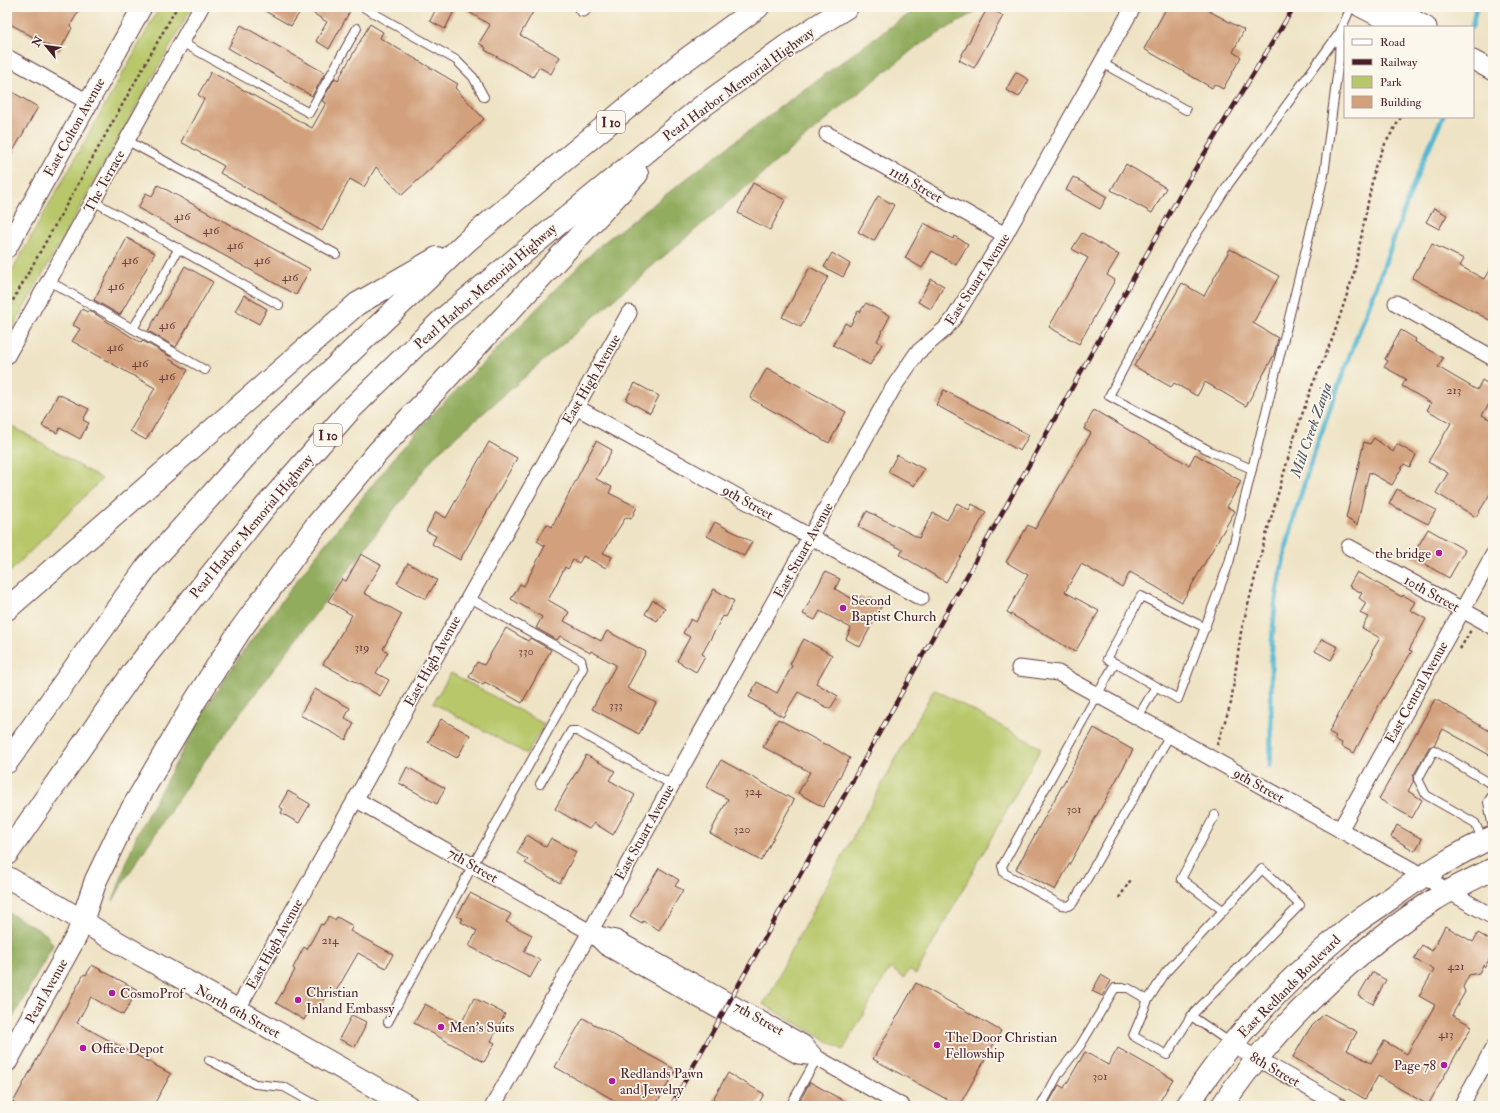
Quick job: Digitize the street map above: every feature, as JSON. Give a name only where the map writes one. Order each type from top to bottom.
[{"type":"main road","name":"I 10","points":[[7,762],[147,567],[272,427],[467,241],[680,64],[758,7]]},
{"type":"main road","name":"Pearl Harbor Memorial Highway","points":[[7,854],[134,671],[265,507],[350,410],[444,318],[700,108],[792,42],[847,7]]},
{"type":"main road","points":[[82,921],[96,880],[122,826],[195,701],[239,632],[315,527],[377,452],[700,108]]},
{"type":"main road","points":[[7,609],[357,304],[467,241]]},
{"type":"main road","name":"East Redlands Boulevard","points":[[1187,1106],[1203,1081],[1232,1044],[1275,996],[1344,932],[1423,876],[1490,835]]},
{"type":"main road","name":"East Redlands Boulevard","points":[[1222,1106],[1257,1060],[1298,1013],[1340,973],[1385,936],[1449,891],[1493,869]]},
{"type":"main road","name":"North 6th Street","points":[[7,877],[105,936],[408,1106]]},
{"type":"main road","name":"Pearl Avenue","points":[[7,1061],[77,935],[82,921]]},
{"type":"street","name":"East Colton Avenue","points":[[7,248],[142,7]]},
{"type":"street","name":"The Terrace","points":[[7,356],[94,201],[120,138],[181,42],[201,7]]},
{"type":"street","name":"East Stuart Avenue","points":[[493,1106],[671,784],[904,369],[917,353],[945,329],[954,318],[1005,235],[1133,7]]},
{"type":"street","points":[[1360,7],[1397,26]]},
{"type":"street","points":[[1392,7],[1425,26]]},
{"type":"street","points":[[7,57],[88,102]]},
{"type":"street","points":[[1474,61],[1493,71]]},
{"type":"street","name":"11th Street","points":[[827,134],[1005,235]]},
{"type":"street","points":[[1396,303],[1493,358]]},
{"type":"street","name":"East High Avenue","points":[[237,1010],[629,313]]},
{"type":"street","name":"9th Street","points":[[576,407],[921,598]]},
{"type":"street","name":"10th Street","points":[[1349,547],[1493,627]]},
{"type":"street","name":"East Central Avenue","points":[[1340,830],[1493,555]]},
{"type":"street","name":"9th Street","points":[[1019,668],[1058,673],[1211,757],[1493,917]]},
{"type":"street","name":"7th Street","points":[[355,799],[590,932],[616,938],[804,1043],[817,1058],[902,1106]]},
{"type":"street","name":"8th Street","points":[[1232,1044],[1257,1060],[1340,1106]]},
{"type":"street","points":[[1461,1106],[1493,1048]]},
{"type":"lane","points":[[363,7],[456,60],[473,77],[484,97]]},
{"type":"lane","points":[[1252,469],[1212,452],[1109,396],[1184,254],[1228,185],[1340,32],[1351,7]]},
{"type":"lane","points":[[181,42],[309,113],[357,28]]},
{"type":"lane","points":[[1206,628],[1141,596],[1107,659],[1178,699],[1206,628],[1229,563],[1324,175],[1339,60],[1340,32]]},
{"type":"lane","points":[[1102,63],[1186,110]]},
{"type":"lane","points":[[120,138],[336,254]]},
{"type":"lane","points":[[94,201],[279,305]]},
{"type":"lane","points":[[133,329],[179,248]]},
{"type":"lane","points":[[48,282],[205,370]]},
{"type":"lane","points":[[388,1022],[473,865],[583,668],[581,660],[468,598]]},
{"type":"lane","points":[[1115,663],[1002,866],[1004,873],[1061,905],[1069,906],[1073,903],[1170,735]]},
{"type":"lane","points":[[1138,717],[1156,686]]},
{"type":"lane","points":[[540,784],[571,731],[577,731],[671,784]]},
{"type":"lane","points":[[1490,835],[1475,822],[1426,795],[1418,779],[1434,750],[1493,785]]},
{"type":"lane","points":[[1490,835],[1488,802],[1493,794]]},
{"type":"lane","points":[[1215,815],[1181,879],[1224,911]]},
{"type":"lane","points":[[1262,869],[1300,905],[1190,1016],[1166,1055],[1133,1036],[1148,1000],[1166,972],[1262,869]]},
{"type":"lane","points":[[1041,1106],[1059,1072],[1080,1046],[1115,988],[1128,988],[1148,1000]]},
{"type":"lane","points":[[1190,1016],[1232,1044]]},
{"type":"lane","points":[[790,1106],[817,1058]]},
{"type":"lane","points":[[209,1060],[255,1084],[284,1087],[318,1106]]},
{"type":"path","points":[[7,311],[177,7]]},
{"type":"path","points":[[1211,757],[1225,725],[1231,703],[1240,632],[1294,438],[1312,386],[1333,337],[1348,293],[1362,240],[1369,192],[1375,167],[1385,144],[1400,118]]},
{"type":"path","points":[[107,133],[120,138]]},
{"type":"path","points":[[1119,898],[1132,878]]},
{"type":"green space","points":[[160,7],[192,7],[7,338],[7,280]]},
{"type":"green space","points":[[921,7],[983,7],[916,47],[834,113],[657,262],[435,455],[194,775],[124,881],[113,901],[137,834],[207,706],[245,649],[314,558],[414,433],[599,246],[780,107],[894,24]]},
{"type":"green space","points":[[7,423],[102,479],[7,575]]},
{"type":"green space","points":[[451,673],[544,724],[527,754],[433,703]]},
{"type":"green space","points":[[934,689],[1041,748],[916,974],[909,970],[904,978],[890,968],[843,1050],[763,1004],[772,991],[788,956]]},
{"type":"green space","points":[[9,913],[46,934],[53,945],[7,1028],[7,915]]},
{"type":"building","points":[[7,7],[81,7],[70,26],[72,28],[59,52],[7,22]]},
{"type":"building","points":[[258,7],[303,7],[291,26]]},
{"type":"building","points":[[303,7],[343,7],[350,11],[329,49],[316,41],[327,22]]},
{"type":"building","points":[[437,7],[456,7],[445,29],[430,21]]},
{"type":"building","points":[[461,7],[524,7],[533,12],[520,35],[560,57],[551,74],[539,67],[533,77],[485,50],[486,48],[479,43],[490,25]]},
{"type":"building","points":[[988,7],[1003,16],[974,68],[959,60]]},
{"type":"building","points":[[1167,7],[1202,7],[1244,30],[1233,52],[1241,57],[1223,89],[1214,84],[1212,88],[1144,49]]},
{"type":"building","points":[[370,24],[383,32],[380,38],[458,84],[455,88],[484,119],[402,195],[376,167],[364,187],[350,179],[322,231],[220,173],[224,166],[181,142],[204,99],[198,95],[211,72],[312,128],[326,103],[322,101],[335,78],[338,80]]},
{"type":"building","points":[[241,25],[325,73],[312,96],[228,48]]},
{"type":"building","points":[[1016,72],[1029,80],[1019,97],[1006,90]]},
{"type":"building","points":[[7,89],[38,107],[7,162]]},
{"type":"building","points":[[1126,164],[1166,188],[1152,213],[1111,190]]},
{"type":"building","points":[[1073,177],[1107,197],[1100,209],[1066,190]]},
{"type":"building","points":[[753,183],[785,200],[770,230],[738,213]]},
{"type":"building","points":[[158,185],[310,269],[296,295],[138,208],[146,193],[152,196]]},
{"type":"building","points":[[878,196],[894,205],[874,241],[858,232]]},
{"type":"building","points":[[1434,208],[1447,215],[1439,229],[1426,222]]},
{"type":"building","points":[[924,223],[953,239],[954,236],[968,244],[956,265],[932,251],[922,268],[905,258]]},
{"type":"building","points":[[1082,233],[1119,255],[1107,275],[1115,280],[1079,344],[1049,327],[1088,258],[1072,249]]},
{"type":"building","points":[[127,238],[155,253],[120,315],[94,300]]},
{"type":"building","points":[[1432,244],[1464,259],[1460,266],[1484,279],[1493,263],[1493,322],[1412,278]]},
{"type":"building","points":[[1230,249],[1279,276],[1253,323],[1278,338],[1274,355],[1246,406],[1205,382],[1197,396],[1174,383],[1171,387],[1134,366],[1182,283],[1204,296]]},
{"type":"building","points":[[832,253],[850,264],[843,277],[824,267]]},
{"type":"building","points":[[185,266],[213,282],[176,347],[148,331]]},
{"type":"building","points":[[810,267],[828,277],[801,327],[782,317]]},
{"type":"building","points":[[931,279],[944,286],[931,309],[918,302]]},
{"type":"building","points":[[244,295],[267,309],[259,324],[235,311]]},
{"type":"building","points":[[866,303],[890,316],[877,341],[882,344],[870,365],[833,345],[845,323],[850,326],[858,311],[860,312]]},
{"type":"building","points":[[82,309],[87,312],[89,310],[141,343],[143,341],[171,357],[169,359],[188,370],[146,440],[130,431],[155,388],[72,341],[80,329],[73,325]]},
{"type":"building","points":[[1401,330],[1416,339],[1415,342],[1443,358],[1438,367],[1477,390],[1482,380],[1493,387],[1493,398],[1482,415],[1493,421],[1493,489],[1476,517],[1436,493],[1448,473],[1428,462],[1451,423],[1427,410],[1431,403],[1402,386],[1406,379],[1384,367],[1388,361],[1385,359]]},
{"type":"building","points":[[767,368],[846,412],[829,443],[750,398]]},
{"type":"building","points":[[635,383],[659,396],[650,413],[626,400]]},
{"type":"building","points":[[944,390],[1029,435],[1020,451],[936,405]]},
{"type":"building","points":[[58,394],[89,409],[83,420],[89,423],[80,439],[60,428],[57,433],[42,426]]},
{"type":"building","points":[[1094,410],[1189,465],[1195,454],[1241,481],[1227,507],[1235,511],[1182,602],[1130,572],[1122,587],[1081,564],[1065,592],[1099,611],[1075,652],[1007,612],[1028,575],[1006,562],[1028,525],[1035,529],[1091,433],[1084,429]]},
{"type":"building","points":[[1374,438],[1393,452],[1397,444],[1416,455],[1410,467],[1404,464],[1392,485],[1369,472],[1357,525],[1346,518],[1364,442],[1370,444]]},
{"type":"building","points":[[596,441],[612,450],[596,479],[612,487],[609,493],[637,507],[631,519],[626,517],[603,553],[612,557],[606,568],[583,556],[579,563],[573,560],[568,569],[565,567],[548,600],[569,612],[564,621],[601,641],[607,631],[646,652],[627,688],[656,703],[639,734],[592,709],[616,665],[591,651],[590,653],[560,636],[557,640],[536,628],[542,617],[511,599],[520,584],[524,586],[545,546],[537,541],[547,524],[552,527]]},
{"type":"building","points":[[489,442],[517,458],[460,560],[432,544],[436,536],[426,531],[436,512],[446,518]]},
{"type":"building","points":[[897,455],[924,469],[914,486],[888,472]]},
{"type":"building","points":[[1397,489],[1436,510],[1428,524],[1389,504]]},
{"type":"building","points":[[957,503],[969,510],[972,504],[986,512],[946,582],[900,555],[903,550],[858,527],[867,511],[919,538],[933,513],[947,520]]},
{"type":"building","points":[[715,522],[752,542],[744,556],[707,536]]},
{"type":"building","name":"the bridge","points":[[1428,529],[1465,550],[1449,578],[1412,557]]},
{"type":"building","points":[[361,554],[381,565],[364,593],[402,614],[383,649],[388,652],[376,673],[389,680],[380,696],[323,664],[352,615],[328,601],[342,579],[346,581]]},
{"type":"building","points":[[408,563],[437,580],[426,599],[397,583]]},
{"type":"building","name":"Second Baptist Church","points":[[825,572],[840,579],[835,589],[858,602],[860,597],[867,600],[868,597],[882,605],[860,647],[846,639],[851,628],[820,611],[815,620],[803,614]]},
{"type":"building","points":[[1357,572],[1402,597],[1403,595],[1415,602],[1410,610],[1426,619],[1409,650],[1412,651],[1378,707],[1354,753],[1341,746],[1342,743],[1334,739],[1336,736],[1329,732],[1351,690],[1373,654],[1371,653],[1380,638],[1362,628],[1368,617],[1360,613],[1366,603],[1359,598],[1362,593],[1349,586]]},
{"type":"building","points":[[714,589],[734,601],[726,617],[723,616],[702,654],[705,656],[696,672],[677,661],[690,637],[683,633],[691,619],[696,622]]},
{"type":"building","points":[[653,600],[665,608],[657,621],[645,614]]},
{"type":"building","points":[[506,628],[528,641],[530,638],[551,650],[522,703],[485,682],[483,685],[469,677],[477,662],[484,665]]},
{"type":"building","points":[[804,639],[832,655],[816,683],[838,696],[830,709],[798,692],[783,717],[749,697],[757,682],[777,693],[792,666],[790,664]]},
{"type":"building","points":[[1322,639],[1338,647],[1331,660],[1315,651]]},
{"type":"building","points":[[315,689],[350,708],[345,718],[354,723],[346,740],[300,715]]},
{"type":"building","points":[[1435,699],[1493,733],[1493,757],[1443,729],[1434,745],[1429,747],[1413,776],[1413,782],[1408,791],[1422,800],[1412,818],[1379,799]]},
{"type":"building","points":[[441,719],[470,735],[457,758],[428,742]]},
{"type":"building","points":[[778,719],[826,745],[827,744],[850,758],[823,807],[798,793],[810,772],[763,747]]},
{"type":"building","points":[[1094,728],[1133,750],[1055,890],[1016,869]]},
{"type":"building","points":[[586,755],[615,771],[609,780],[635,795],[613,835],[594,823],[589,829],[555,809]]},
{"type":"building","points":[[721,760],[794,800],[761,861],[710,833],[728,799],[706,787]]},
{"type":"building","points":[[407,767],[445,788],[437,804],[399,783]]},
{"type":"building","points":[[288,791],[310,804],[299,823],[281,813],[283,809],[279,807]]},
{"type":"building","points":[[1397,825],[1422,839],[1415,851],[1391,837]]},
{"type":"building","points":[[527,835],[546,847],[551,838],[576,852],[560,883],[525,863],[528,860],[517,853]]},
{"type":"building","points":[[659,868],[679,880],[675,886],[683,890],[659,930],[630,916]]},
{"type":"building","points":[[470,893],[511,914],[506,922],[532,935],[524,952],[540,960],[530,978],[469,946],[477,931],[461,922],[463,919],[457,916]]},
{"type":"building","points":[[329,916],[335,920],[337,917],[353,926],[350,931],[393,954],[386,968],[358,953],[335,993],[330,990],[316,1014],[309,1011],[304,1020],[276,1003],[295,970],[293,968],[304,947],[307,949],[321,924],[323,925]]},
{"type":"building","points":[[1445,926],[1473,942],[1478,933],[1493,942],[1493,952],[1485,967],[1483,965],[1479,973],[1469,975],[1463,987],[1465,992],[1452,1015],[1472,1026],[1428,1105],[1378,1076],[1365,1099],[1293,1057],[1310,1028],[1324,1014],[1357,1032],[1347,1050],[1371,1063],[1384,1041],[1407,1054],[1435,1005],[1419,996],[1434,970],[1414,959],[1422,945],[1432,951]]},
{"type":"building","name":"Office Depot","points":[[92,965],[138,990],[123,1015],[91,997],[77,1023],[171,1074],[153,1106],[11,1106],[84,974],[86,975]]},
{"type":"building","points":[[1372,972],[1386,980],[1373,1004],[1358,996]]},
{"type":"building","points":[[1101,975],[1111,981],[1102,996],[1092,991]]},
{"type":"building","name":"The Door Christian Fellowship","points":[[916,983],[1001,1031],[959,1106],[873,1059]]},
{"type":"building","points":[[474,998],[505,1014],[491,1041],[495,1043],[484,1062],[414,1023],[425,1004],[461,1024]]},
{"type":"building","points":[[352,1015],[366,1022],[355,1047],[339,1039]]},
{"type":"building","points":[[583,1018],[676,1070],[655,1106],[625,1106],[555,1067]]},
{"type":"building","points":[[1118,1048],[1173,1079],[1157,1106],[1047,1106],[1059,1085],[1064,1088],[1085,1052],[1108,1065]]},
{"type":"building","points":[[728,1073],[764,1094],[757,1106],[709,1106]]},
{"type":"building","points":[[810,1082],[853,1106],[797,1106]]},
{"type":"waterway","name":"Mill Creek Zanja","points":[[1472,26],[1476,7]]},
{"type":"waterway","name":"Mill Creek Zanja","points":[[1270,766],[1273,623],[1280,576],[1288,539],[1321,432],[1415,181],[1443,118]]},
{"type":"railway","points":[[671,1106],[1183,189],[1294,7]]},
{"type":"place","name":"the bridge","points":[[1439,553]]},
{"type":"place","name":"Second Baptist Church","points":[[843,608]]},
{"type":"place","name":"CosmoProf","points":[[112,993]]},
{"type":"place","name":"Christian Inland Embassy","points":[[298,1000]]},
{"type":"place","name":"Men's Suits","points":[[441,1027]]},
{"type":"place","name":"The Door Christian Fellowship","points":[[937,1045]]},
{"type":"place","name":"Office Depot","points":[[83,1048]]},
{"type":"place","name":"Page 78","points":[[1444,1065]]},
{"type":"place","name":"Redlands Pawn and Jewelry","points":[[612,1081]]}]
